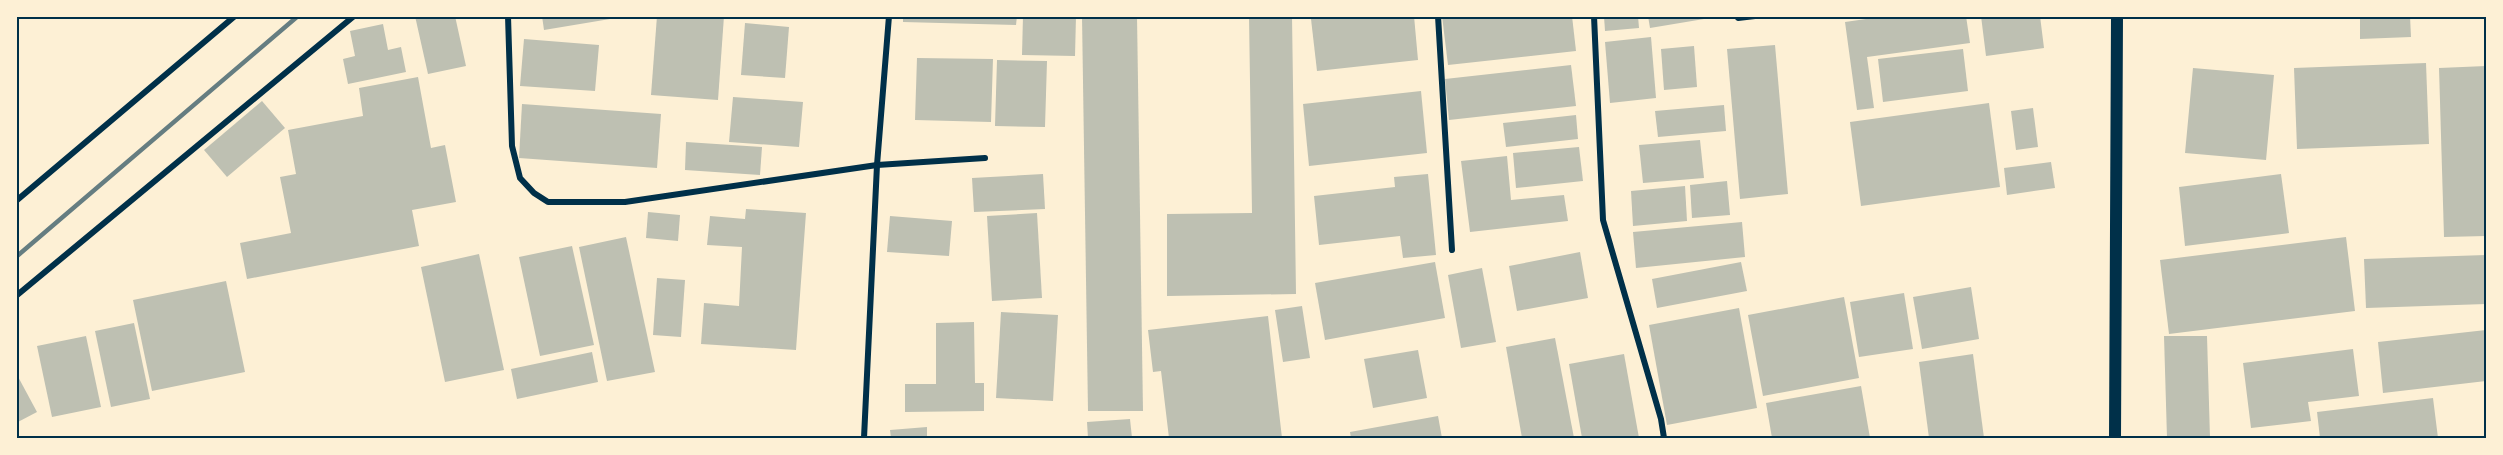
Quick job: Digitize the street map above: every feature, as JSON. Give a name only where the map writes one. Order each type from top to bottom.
[{"type":"main road","points":[[2115,438],[2117,16]]},
{"type":"street","points":[[16,201],[235,16]]},
{"type":"street","points":[[16,296],[354,16]]},
{"type":"street","points":[[508,16],[512,146],[520,178],[534,193],[548,202],[625,202],[877,165],[985,158]]},
{"type":"street","points":[[864,438],[877,165],[889,16]]},
{"type":"street","points":[[1438,16],[1452,250]]},
{"type":"street","points":[[1594,16],[1603,220],[1661,419],[1664,438]]},
{"type":"street","points":[[1738,18],[1755,16]]},
{"type":"building","points":[[415,16],[455,16],[466,66],[428,74]]},
{"type":"building","points":[[542,16],[616,16],[616,18],[544,30]]},
{"type":"building","points":[[657,16],[724,16],[718,100],[651,95]]},
{"type":"building","points":[[903,16],[1017,16],[1016,25],[903,22]]},
{"type":"building","points":[[1023,16],[1076,16],[1075,56],[1022,55]]},
{"type":"building","points":[[1082,16],[1137,16],[1143,411],[1088,411]]},
{"type":"building","points":[[1249,16],[1292,16],[1296,294],[1167,296],[1167,214],[1252,213]]},
{"type":"building","points":[[1335,16],[1414,16],[1418,60],[1317,71],[1311,19]]},
{"type":"building","points":[[1442,16],[1572,16],[1576,51],[1448,65]]},
{"type":"building","points":[[1604,16],[1638,16],[1639,28],[1605,31]]},
{"type":"building","points":[[1648,16],[1710,16],[1710,18],[1650,28]]},
{"type":"building","points":[[1887,16],[1966,16],[1970,43],[1867,57],[1874,108],[1857,110],[1845,22]]},
{"type":"building","points":[[1981,16],[2040,16],[2044,48],[1986,56]]},
{"type":"building","points":[[2360,16],[2410,16],[2411,37],[2360,39]]},
{"type":"building","points":[[745,23],[789,27],[785,78],[741,75]]},
{"type":"building","points":[[383,24],[388,50],[401,47],[406,72],[348,84],[343,59],[355,56],[350,31]]},
{"type":"building","points":[[1651,37],[1656,98],[1610,103],[1605,42]]},
{"type":"building","points":[[524,39],[599,45],[595,91],[520,86]]},
{"type":"building","points":[[1775,45],[1788,194],[1740,199],[1727,49]]},
{"type":"building","points":[[1694,46],[1697,87],[1664,90],[1661,49]]},
{"type":"building","points":[[1963,49],[1968,91],[1883,102],[1878,59]]},
{"type":"building","points":[[917,58],[993,59],[991,122],[915,120]]},
{"type":"building","points":[[997,60],[1047,61],[1045,127],[995,126]]},
{"type":"building","points":[[2426,63],[2429,144],[2297,149],[2294,68]]},
{"type":"building","points":[[1571,65],[1576,106],[1449,120],[1445,79]]},
{"type":"building","points":[[2486,66],[2486,236],[2444,237],[2439,68]]},
{"type":"building","points":[[2193,68],[2274,75],[2266,160],[2185,153]]},
{"type":"building","points":[[418,77],[431,148],[445,145],[456,202],[412,210],[419,246],[247,279],[240,243],[291,233],[280,177],[296,174],[288,130],[363,116],[359,88]]},
{"type":"building","points":[[1421,91],[1427,153],[1309,166],[1303,104]]},
{"type":"building","points":[[733,97],[803,102],[799,147],[729,142]]},
{"type":"building","points":[[262,101],[285,128],[227,177],[204,150]]},
{"type":"building","points":[[1989,103],[2000,187],[1861,206],[1850,122]]},
{"type":"building","points":[[522,104],[661,114],[657,168],[519,158]]},
{"type":"building","points":[[1724,105],[1726,131],[1658,137],[1655,111]]},
{"type":"building","points":[[2033,108],[2038,147],[2016,150],[2011,111]]},
{"type":"building","points":[[1576,115],[1578,139],[1506,147],[1503,123]]},
{"type":"building","points":[[1700,140],[1704,178],[1643,183],[1639,145]]},
{"type":"building","points":[[686,142],[762,147],[760,175],[685,170]]},
{"type":"building","points":[[1579,147],[1583,181],[1516,188],[1513,153]]},
{"type":"building","points":[[1507,156],[1511,200],[1564,195],[1568,221],[1470,232],[1461,161]]},
{"type":"building","points":[[2051,162],[2055,188],[2007,195],[2004,168]]},
{"type":"building","points":[[1043,174],[1045,209],[974,212],[972,178]]},
{"type":"building","points":[[1428,174],[1436,255],[1403,258],[1400,236],[1319,245],[1314,196],[1395,187],[1394,177]]},
{"type":"building","points":[[2281,174],[2289,233],[2185,246],[2179,187]]},
{"type":"building","points":[[1727,181],[1730,215],[1692,218],[1690,185]]},
{"type":"building","points":[[1685,186],[1687,221],[1633,226],[1631,191]]},
{"type":"building","points":[[746,209],[806,213],[796,350],[701,344],[704,303],[739,306],[742,247],[707,245],[710,216],[745,219]]},
{"type":"building","points":[[648,212],[680,215],[678,241],[646,238]]},
{"type":"building","points":[[1037,213],[1042,298],[992,301],[987,216]]},
{"type":"building","points":[[890,216],[952,221],[949,256],[887,252]]},
{"type":"building","points":[[1742,222],[1745,257],[1636,268],[1633,232]]},
{"type":"building","points":[[626,237],[655,372],[607,381],[579,247]]},
{"type":"building","points":[[2346,237],[2355,311],[2169,334],[2160,260]]},
{"type":"building","points":[[572,246],[594,345],[540,356],[519,257]]},
{"type":"building","points":[[1580,252],[1588,298],[1517,311],[1509,266]]},
{"type":"building","points":[[479,254],[504,370],[445,382],[421,267]]},
{"type":"building","points":[[2486,255],[2486,304],[2366,308],[2364,259]]},
{"type":"building","points":[[1435,262],[1445,318],[1325,340],[1315,283]]},
{"type":"building","points":[[1741,262],[1747,291],[1657,308],[1652,279]]},
{"type":"building","points":[[1482,268],[1496,342],[1461,348],[1448,275]]},
{"type":"building","points":[[657,278],[685,280],[681,337],[653,335]]},
{"type":"building","points":[[226,281],[245,372],[152,391],[133,300]]},
{"type":"building","points":[[1971,287],[1979,339],[1922,349],[1913,297]]},
{"type":"building","points":[[1904,293],[1913,349],[1859,357],[1850,302]]},
{"type":"building","points":[[1844,297],[1859,378],[1763,396],[1748,315]]},
{"type":"building","points":[[1302,306],[1310,358],[1283,362],[1275,310]]},
{"type":"building","points":[[1739,308],[1757,408],[1667,425],[1649,325]]},
{"type":"building","points":[[1001,312],[1058,315],[1053,401],[996,398]]},
{"type":"building","points":[[1268,316],[1282,438],[1169,438],[1161,371],[1153,372],[1148,330]]},
{"type":"building","points":[[974,322],[975,383],[984,383],[984,411],[905,412],[905,384],[936,384],[936,323]]},
{"type":"building","points":[[134,323],[150,399],[111,407],[95,331]]},
{"type":"building","points":[[2486,330],[2486,381],[2383,393],[2378,342]]},
{"type":"building","points":[[86,336],[101,407],[52,417],[37,346]]},
{"type":"building","points":[[2164,336],[2207,336],[2210,438],[2167,438]]},
{"type":"building","points":[[1555,338],[1574,438],[1522,438],[1506,347]]},
{"type":"building","points":[[2353,349],[2359,396],[2308,402],[2311,421],[2251,428],[2243,363]]},
{"type":"building","points":[[1418,350],[1427,398],[1373,408],[1364,359]]},
{"type":"building","points":[[592,352],[598,382],[517,399],[511,369]]},
{"type":"building","points":[[1624,354],[1639,438],[1582,438],[1569,364]]},
{"type":"building","points":[[1973,354],[1984,438],[1929,438],[1919,362]]},
{"type":"building","points":[[16,373],[37,412],[16,423]]},
{"type":"building","points":[[1861,386],[1870,438],[1772,438],[1766,403]]},
{"type":"building","points":[[2433,398],[2438,438],[2320,438],[2317,412]]},
{"type":"building","points":[[1438,416],[1442,438],[1351,438],[1350,432]]},
{"type":"building","points":[[1130,419],[1132,438],[1088,438],[1087,422]]},
{"type":"building","points":[[927,427],[927,438],[891,438],[890,430]]},
{"type":"railway","points":[[16,257],[298,16]]}]
